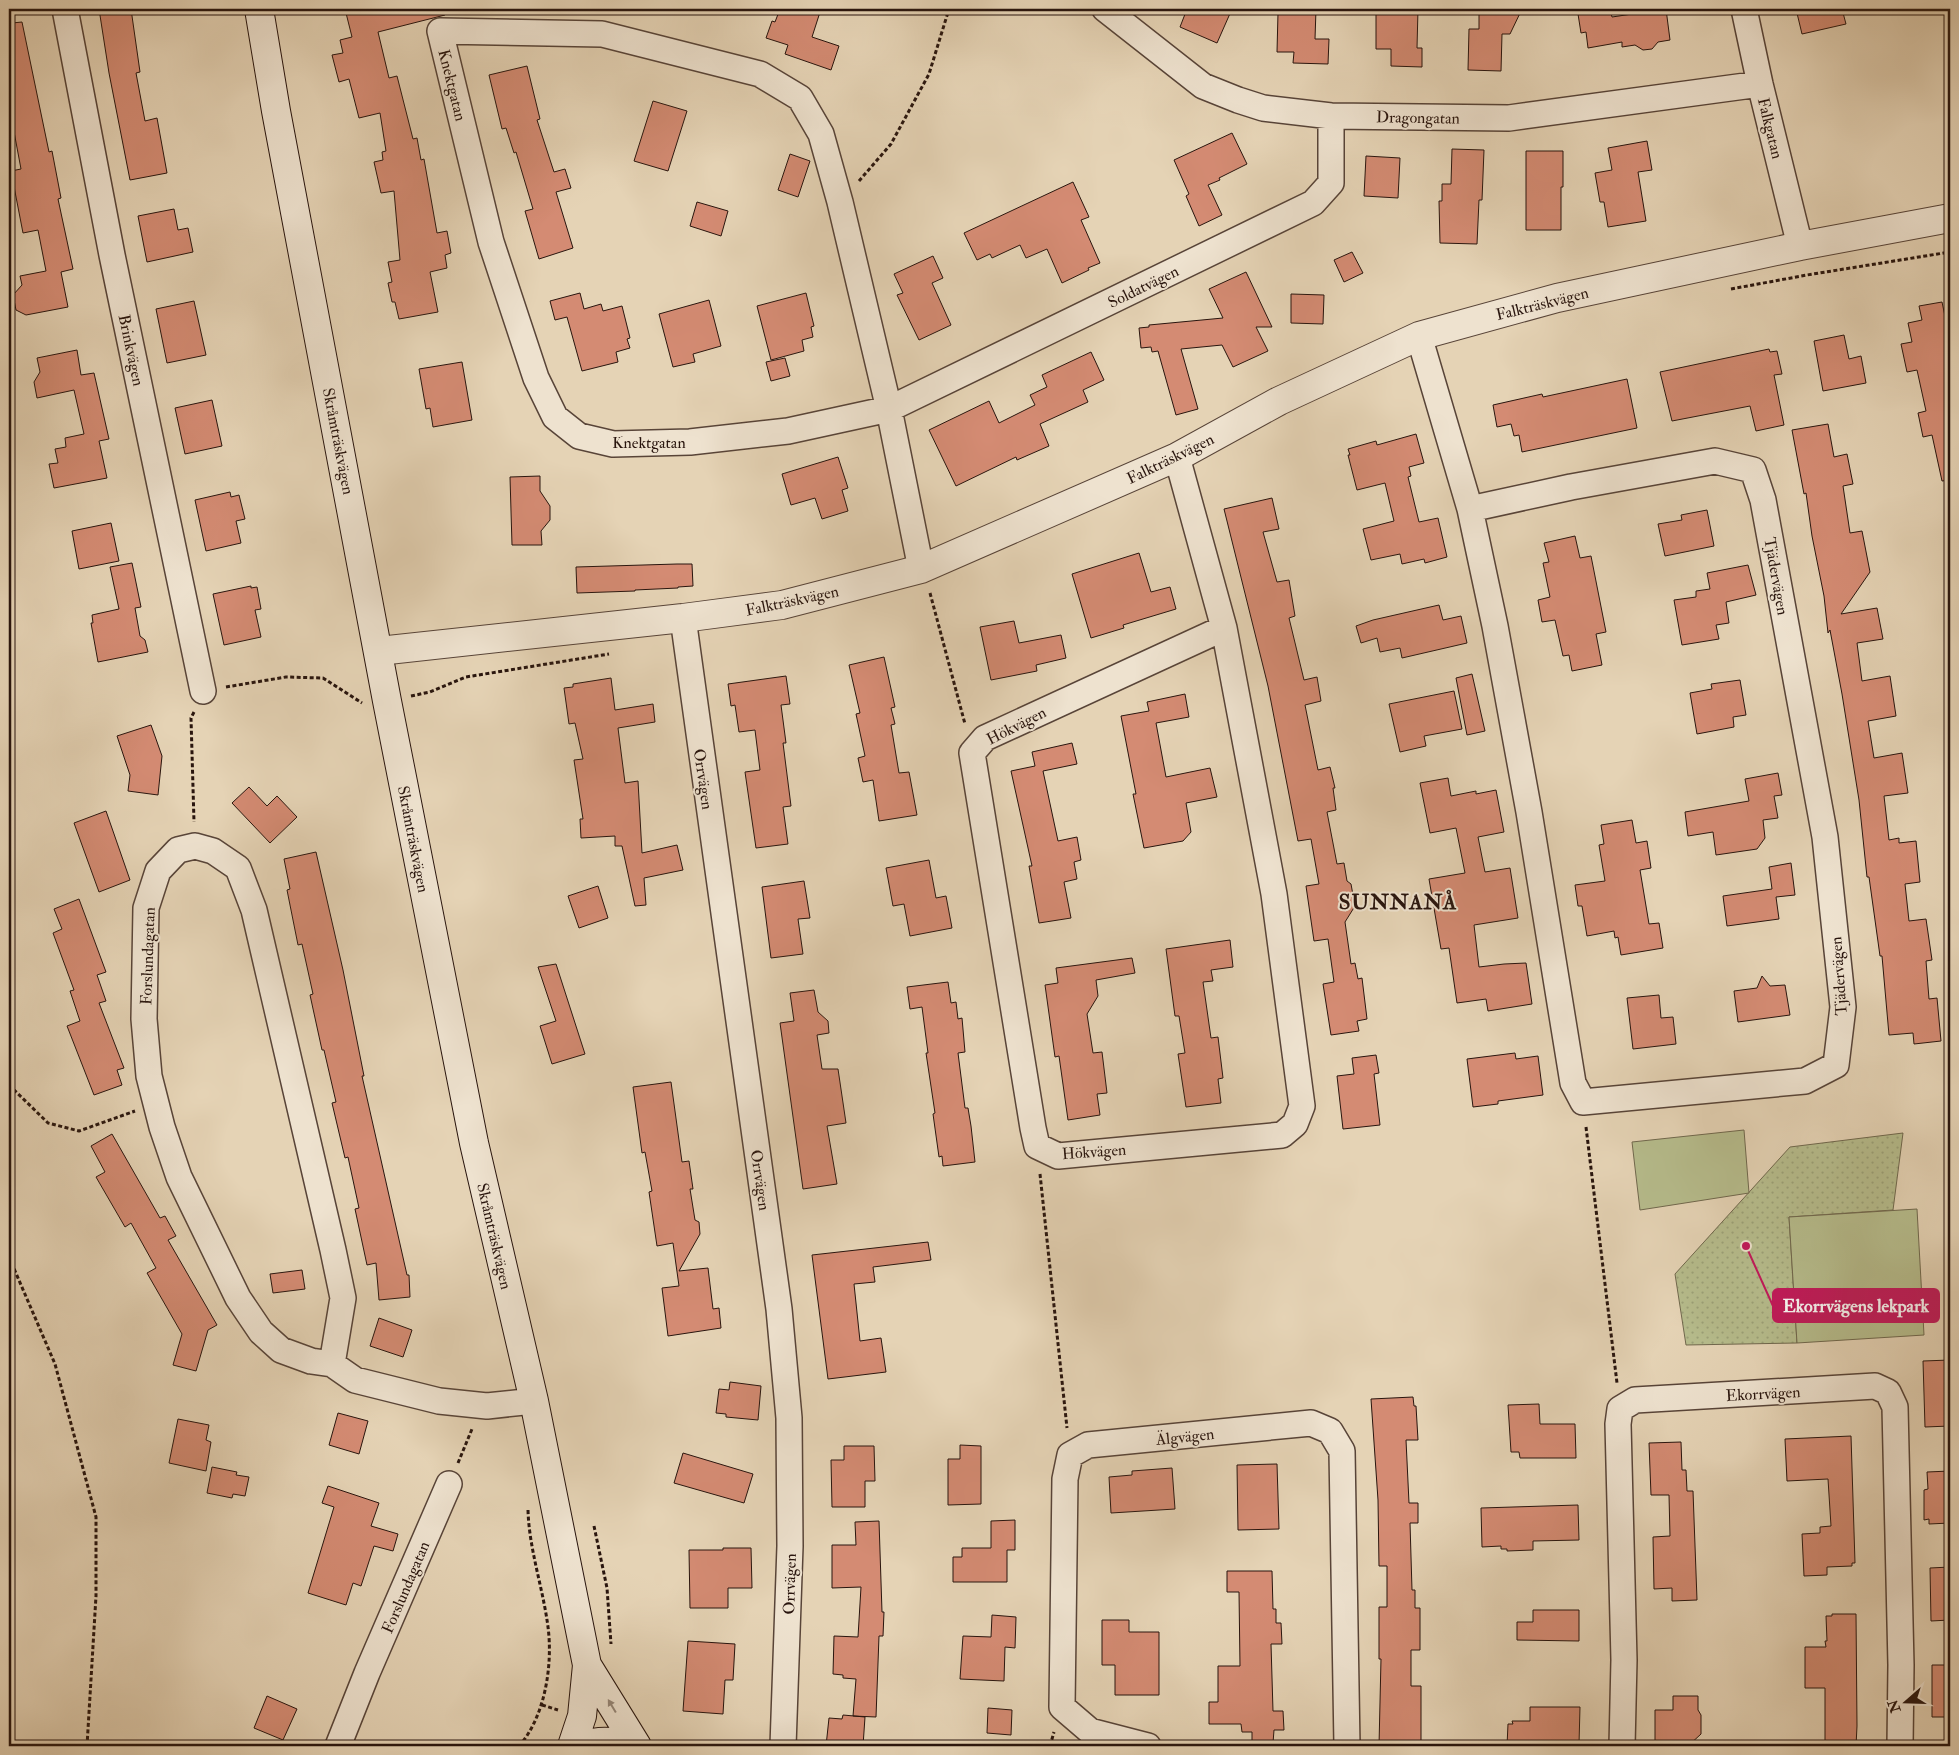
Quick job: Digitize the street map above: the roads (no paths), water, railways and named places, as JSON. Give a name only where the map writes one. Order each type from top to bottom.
[{"type":"main road","name":"Skråmträskvägen","points":[[259,9],[276,111],[474,1143],[534,1402],[587,1665],[582,1716],[572,1746]]},
{"type":"main road","name":"Falkträskvägen","points":[[379,651],[683,618],[782,605],[921,569],[1177,457],[1280,401],[1418,336],[1557,298],[1800,246],[1950,218]]},
{"type":"main road","name":"Skråmträskvägen","points":[[587,1665],[637,1746]]},
{"type":"main road","points":[[581,1746],[594,1742],[619,1743],[626,1746]]},
{"type":"street","name":"Brinkvägen","points":[[65,9],[112,255],[203,691]]},
{"type":"street","name":"Dragongatan","points":[[1105,9],[1203,86],[1264,108],[1330,116],[1509,118],[1760,84]]},
{"type":"street","name":"Falkgatan","points":[[1744,9],[1760,84],[1800,246]]},
{"type":"street","name":"Knektgatan","points":[[889,409],[788,431],[690,442],[613,444],[579,436],[555,417],[536,378],[491,242],[440,31],[602,34],[760,74],[800,98],[821,134],[840,202],[889,409],[921,569]]},
{"type":"street","name":"Soldatvägen","points":[[889,409],[1313,203],[1331,182],[1330,116]]},
{"type":"street","points":[[1418,336],[1470,509]]},
{"type":"street","name":"Hökvägen","points":[[1177,457],[1224,628],[1274,894],[1302,1106],[1295,1124],[1282,1135],[1058,1156],[1037,1146],[1029,1108],[972,753],[985,738],[1224,628]]},
{"type":"street","name":"Tjädervägen","points":[[1715,461],[1752,470],[1763,500],[1825,837],[1843,1007],[1836,1065],[1806,1081],[1583,1102],[1573,1082],[1530,812],[1495,626],[1470,509],[1571,487],[1715,461]]},
{"type":"street","name":"Orrvägen","points":[[683,618],[779,1309],[789,1418],[790,1546],[783,1746]]},
{"type":"street","name":"Forslundagatan","points":[[332,1364],[343,1298],[254,910],[238,868],[213,851],[195,846],[178,850],[158,871],[146,908],[144,1019],[150,1076],[162,1127],[179,1177],[238,1298],[247,1312],[260,1332],[281,1350],[311,1361],[332,1364],[355,1380],[439,1401],[487,1406],[534,1402]]},
{"type":"street","name":"Ekorrvägen","points":[[1622,1746],[1624,1660],[1618,1424],[1620,1409],[1635,1400],[1875,1386],[1888,1392],[1895,1407],[1900,1746]]},
{"type":"street","name":"Älgvägen","points":[[1148,1746],[1090,1731],[1062,1706],[1065,1479],[1070,1456],[1088,1446],[1311,1422],[1330,1431],[1342,1451],[1347,1746]]},
{"type":"street","name":"Forslundagatan","points":[[338,1746],[367,1673],[449,1484]]},
{"type":"place","name":"Ekorrvägens lekpark","points":[[1746,1246]]},
{"type":"district","name":"SUNNANÅ","points":[[1398,902]]}]
